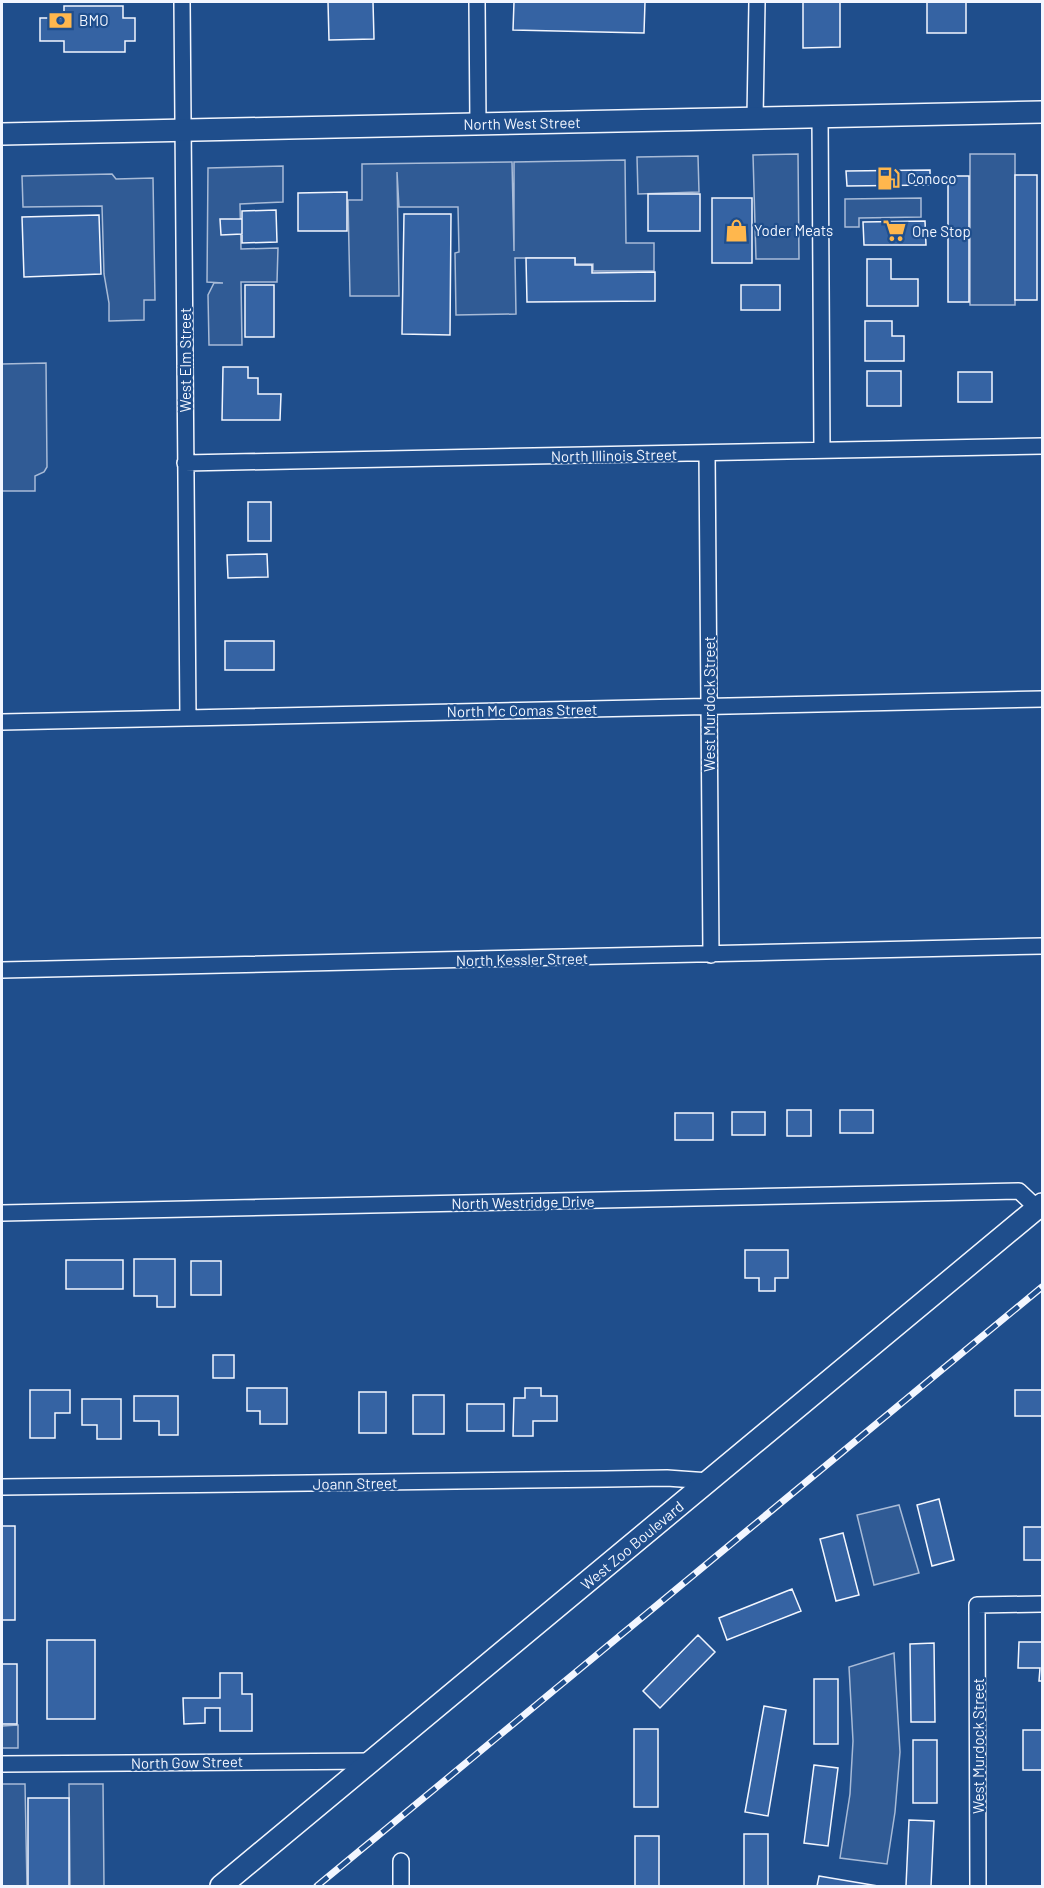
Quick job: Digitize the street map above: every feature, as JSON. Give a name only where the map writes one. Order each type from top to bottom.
[{"type":"main road","name":"North West Street","points":[[2,134],[1042,112]]},
{"type":"main road","name":"West Zoo Boulevard","points":[[221,1887],[1040,1206]]},
{"type":"street","name":"West Elm Street","points":[[182,2],[188,718]]},
{"type":"street","points":[[477,2],[478,124]]},
{"type":"street","points":[[755,118],[757,2]]},
{"type":"street","points":[[820,116],[822,450]]},
{"type":"street","name":"North Illinois Street","points":[[185,463],[1042,446]]},
{"type":"street","name":"West Murdock Street","points":[[707,453],[711,955]]},
{"type":"street","name":"North Mc Comas Street","points":[[2,722],[1042,699]]},
{"type":"street","name":"North Kessler Street","points":[[2,970],[1042,946]]},
{"type":"street","name":"North Westridge Drive","points":[[2,1213],[1019,1191],[1040,1206]]},
{"type":"street","name":"Joann Street","points":[[2,1487],[667,1478],[709,1481]]},
{"type":"street","name":"West Murdock Street","points":[[978,1887],[977,1605],[1042,1604]]},
{"type":"street","name":"North Gow Street","points":[[2,1764],[373,1761]]},
{"type":"street","points":[[401,1861],[401,1887]]},
{"type":"shaded area","points":[[798,154],[799,259],[756,259],[753,155]]},
{"type":"shaded area","points":[[970,154],[1015,154],[1015,305],[970,305]]},
{"type":"shaded area","points":[[698,156],[699,192],[638,194],[637,157]]},
{"type":"shaded area","points":[[625,160],[626,243],[654,243],[654,271],[593,271],[593,264],[575,264],[575,258],[515,258],[516,314],[456,315],[455,253],[459,252],[458,207],[399,207],[397,172],[399,296],[350,296],[348,200],[362,200],[362,164],[512,162],[514,251],[514,162]]},
{"type":"shaded area","points":[[283,166],[283,202],[240,204],[241,249],[278,248],[277,282],[241,282],[242,345],[209,345],[208,295],[214,283],[223,283],[207,282],[208,168]]},
{"type":"shaded area","points":[[112,174],[116,179],[153,178],[155,300],[144,300],[144,320],[109,321],[109,303],[104,274],[102,206],[23,207],[22,176]]},
{"type":"shaded area","points":[[921,198],[921,217],[859,218],[859,227],[845,227],[845,199]]},
{"type":"shaded area","points":[[46,363],[47,467],[44,472],[35,476],[35,491],[2,491],[2,364]]},
{"type":"shaded area","points":[[899,1505],[919,1573],[874,1585],[857,1515]]},
{"type":"shaded area","points":[[894,1653],[900,1752],[895,1812],[887,1864],[840,1858],[850,1794],[853,1741],[849,1667]]},
{"type":"shaded area","points":[[18,1725],[18,1748],[2,1748],[2,1726]]},
{"type":"shaded area","points":[[2,1784],[25,1784],[27,1886],[2,1886]]},
{"type":"shaded area","points":[[69,1784],[103,1784],[104,1886],[70,1886]]},
{"type":"building","points":[[328,2],[373,2],[374,39],[329,40]]},
{"type":"building","points":[[514,2],[645,2],[644,33],[513,30]]},
{"type":"building","points":[[803,2],[840,2],[840,47],[803,48]]},
{"type":"building","points":[[927,2],[966,2],[966,33],[927,33]]},
{"type":"building","points":[[64,6],[123,6],[123,18],[135,18],[135,41],[125,41],[125,52],[64,52],[64,41],[40,41],[40,18],[64,18]]},
{"type":"building","points":[[930,170],[930,185],[847,186],[846,171]]},
{"type":"building","points":[[1015,175],[1037,175],[1037,300],[1015,300]]},
{"type":"building","points":[[948,176],[969,176],[969,302],[948,302]]},
{"type":"building","points":[[347,192],[347,231],[298,231],[298,193]]},
{"type":"building","points":[[648,194],[700,194],[700,231],[648,231]]},
{"type":"building","points":[[712,198],[752,198],[752,263],[712,263]]},
{"type":"building","points":[[276,210],[277,242],[242,243],[242,211]]},
{"type":"building","points":[[404,214],[451,214],[450,335],[402,334]]},
{"type":"building","points":[[99,215],[101,274],[24,277],[22,217]]},
{"type":"building","points":[[220,219],[242,219],[242,234],[221,235]]},
{"type":"building","points":[[925,221],[926,245],[864,245],[863,222]]},
{"type":"building","points":[[526,258],[575,258],[575,265],[592,265],[592,273],[655,272],[655,301],[527,302]]},
{"type":"building","points":[[867,259],[891,259],[891,279],[918,279],[918,306],[867,306]]},
{"type":"building","points":[[245,285],[274,285],[274,337],[245,337]]},
{"type":"building","points":[[741,285],[780,285],[780,310],[741,310]]},
{"type":"building","points":[[865,321],[892,321],[892,336],[904,336],[904,361],[865,361]]},
{"type":"building","points":[[223,367],[248,367],[248,378],[258,378],[258,394],[281,394],[280,420],[222,420]]},
{"type":"building","points":[[867,371],[901,371],[901,406],[867,406]]},
{"type":"building","points":[[958,372],[992,372],[992,402],[958,402]]},
{"type":"building","points":[[248,502],[271,502],[271,541],[248,541]]},
{"type":"building","points":[[267,554],[268,577],[228,578],[227,555]]},
{"type":"building","points":[[225,641],[274,641],[274,670],[225,670]]},
{"type":"building","points":[[787,1110],[811,1110],[811,1136],[787,1136]]},
{"type":"building","points":[[840,1110],[873,1110],[873,1133],[840,1133]]},
{"type":"building","points":[[732,1112],[765,1112],[765,1135],[732,1135]]},
{"type":"building","points":[[675,1113],[713,1113],[713,1140],[675,1140]]},
{"type":"building","points":[[745,1250],[788,1250],[788,1278],[775,1278],[775,1291],[759,1291],[759,1278],[745,1278]]},
{"type":"building","points":[[134,1259],[175,1259],[175,1307],[157,1307],[157,1296],[134,1296]]},
{"type":"building","points":[[66,1260],[123,1260],[123,1289],[66,1289]]},
{"type":"building","points":[[191,1261],[221,1261],[221,1295],[191,1295]]},
{"type":"building","points":[[213,1355],[234,1355],[234,1378],[213,1378]]},
{"type":"building","points":[[247,1388],[287,1388],[287,1424],[260,1424],[260,1411],[247,1411]]},
{"type":"building","points":[[525,1388],[541,1388],[541,1396],[557,1396],[557,1421],[533,1421],[533,1436],[513,1436],[514,1398],[525,1398]]},
{"type":"building","points":[[30,1390],[70,1390],[70,1413],[55,1413],[55,1438],[30,1438]]},
{"type":"building","points":[[1015,1390],[1042,1390],[1042,1416],[1015,1416]]},
{"type":"building","points":[[359,1392],[386,1392],[386,1433],[359,1433]]},
{"type":"building","points":[[413,1395],[444,1395],[444,1434],[413,1434]]},
{"type":"building","points":[[134,1396],[178,1396],[178,1435],[159,1435],[159,1421],[134,1421]]},
{"type":"building","points":[[82,1399],[121,1399],[121,1439],[97,1439],[97,1425],[82,1425]]},
{"type":"building","points":[[467,1404],[504,1404],[504,1431],[467,1431]]},
{"type":"building","points":[[939,1499],[954,1560],[932,1566],[917,1505]]},
{"type":"building","points":[[2,1526],[15,1526],[15,1620],[2,1620]]},
{"type":"building","points":[[1024,1527],[1042,1527],[1042,1560],[1024,1560]]},
{"type":"building","points":[[843,1533],[859,1595],[836,1601],[820,1539]]},
{"type":"building","points":[[792,1589],[801,1611],[727,1640],[719,1618]]},
{"type":"building","points":[[698,1635],[715,1652],[660,1708],[643,1691]]},
{"type":"building","points":[[47,1640],[95,1640],[95,1719],[47,1719]]},
{"type":"building","points":[[1019,1642],[1042,1642],[1042,1681],[1039,1681],[1040,1668],[1018,1668]]},
{"type":"building","points":[[934,1643],[935,1722],[911,1722],[910,1644]]},
{"type":"building","points":[[2,1664],[17,1664],[17,1724],[2,1724]]},
{"type":"building","points":[[220,1673],[242,1673],[242,1694],[252,1694],[252,1731],[220,1731],[220,1708],[205,1708],[205,1723],[184,1724],[183,1698],[220,1698]]},
{"type":"building","points":[[814,1679],[838,1679],[838,1744],[814,1744]]},
{"type":"building","points":[[764,1706],[786,1710],[768,1816],[745,1812]]},
{"type":"building","points":[[634,1729],[658,1729],[658,1807],[634,1807]]},
{"type":"building","points":[[1023,1730],[1042,1730],[1042,1770],[1023,1770]]},
{"type":"building","points":[[913,1740],[937,1740],[937,1803],[913,1803]]},
{"type":"building","points":[[814,1765],[838,1768],[828,1846],[804,1843]]},
{"type":"building","points":[[28,1798],[69,1798],[69,1886],[28,1886]]},
{"type":"building","points":[[909,1820],[934,1821],[931,1886],[906,1886]]},
{"type":"building","points":[[744,1834],[768,1834],[768,1886],[744,1886]]},
{"type":"building","points":[[635,1836],[659,1836],[659,1886],[635,1886]]},
{"type":"building","points":[[819,1876],[878,1886],[817,1886]]},
{"type":"railway","points":[[317,1886],[1042,1287]]},
{"type":"place","name":"BMO","points":[[61,20]]},
{"type":"place","name":"Conoco","points":[[889,178]]},
{"type":"place","name":"Yoder Meats","points":[[736,230]]},
{"type":"place","name":"One Stop","points":[[894,231]]}]
